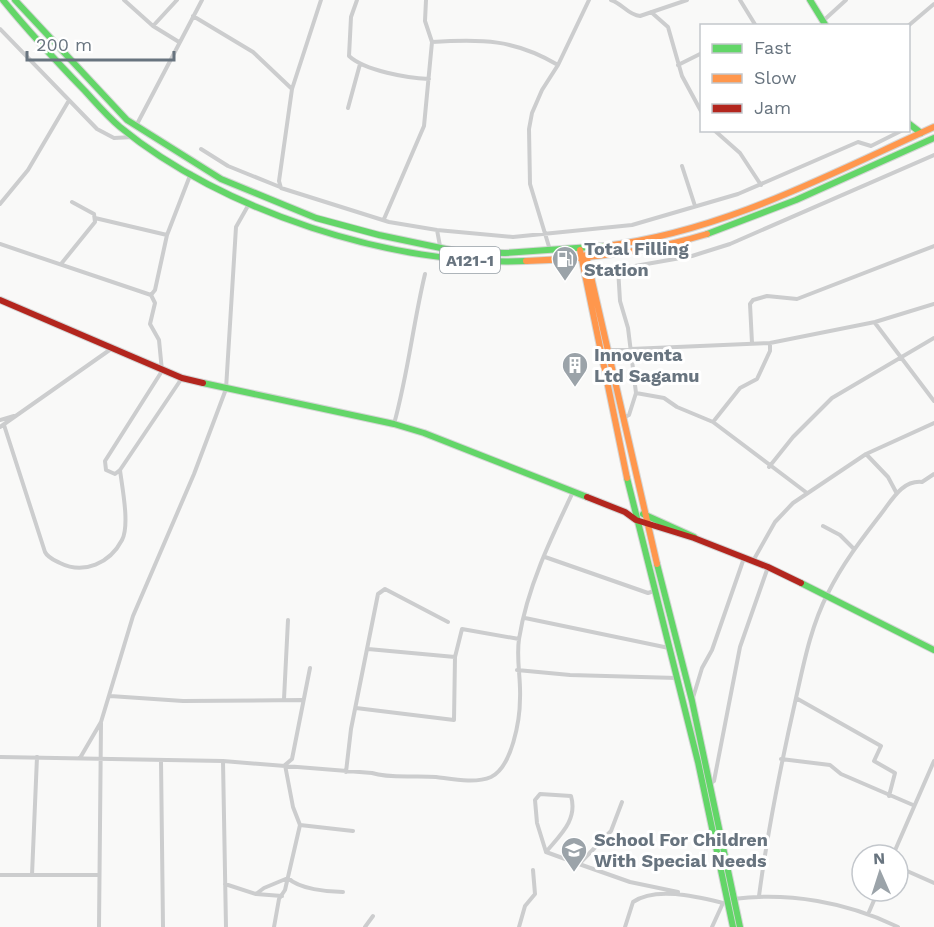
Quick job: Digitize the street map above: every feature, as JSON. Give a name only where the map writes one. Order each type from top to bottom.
[{"type":"main road","name":"A121-1","points":[[3,0],[46,51],[121,128],[191,173],[250,203],[315,230],[352,241],[428,256],[500,262],[584,258],[652,248],[746,220],[934,138]]},
{"type":"main road","name":"A121-1","points":[[15,0],[52,43],[136,126],[221,179],[305,214],[379,236],[440,246],[449,250],[499,253],[583,249],[645,240],[737,212],[934,127]]},
{"type":"main road","points":[[810,0],[824,23]]},
{"type":"main road","points":[[910,125],[921,133]]},
{"type":"main road","points":[[583,249],[634,511],[678,678],[733,927]]},
{"type":"main road","points":[[584,258],[646,523],[692,701],[710,783],[728,901],[740,927]]},
{"type":"main road","points":[[0,300],[182,378],[394,424],[625,512],[636,520],[687,532],[694,538],[768,567],[827,595],[934,650]]},
{"type":"main road","points":[[642,503],[660,524]]},
{"type":"main road","points":[[625,512],[634,511],[644,514],[660,524]]},
{"type":"main road","points":[[651,541],[660,524]]},
{"type":"street","points":[[124,0],[153,26],[179,42]]},
{"type":"street","points":[[153,26],[177,0]]},
{"type":"street","points":[[136,126],[202,0]]},
{"type":"street","points":[[281,188],[279,181],[292,90],[321,0]]},
{"type":"street","points":[[357,0],[351,17],[350,56],[360,64],[413,78],[429,79]]},
{"type":"street","points":[[384,219],[424,126],[432,42],[425,21],[426,0]]},
{"type":"street","points":[[550,250],[530,184],[529,129],[532,113],[542,90],[558,65],[589,0]]},
{"type":"street","points":[[611,0],[618,1],[633,15],[651,12],[687,0]]},
{"type":"street","points":[[740,0],[755,24]]},
{"type":"street","points":[[824,23],[846,0]]},
{"type":"street","points":[[910,25],[934,4]]},
{"type":"street","points":[[651,12],[668,27],[678,65],[700,111]]},
{"type":"street","points":[[193,16],[253,52],[279,80],[292,90]]},
{"type":"street","points":[[0,30],[68,102],[105,134],[114,138],[134,137]]},
{"type":"street","points":[[432,42],[467,40],[504,42],[533,50],[558,65]]},
{"type":"street","points":[[678,65],[700,54]]},
{"type":"street","points":[[348,108],[360,64]]},
{"type":"street","points":[[0,204],[28,170],[68,102]]},
{"type":"street","points":[[716,132],[740,153],[761,185]]},
{"type":"street","points":[[201,149],[228,166],[281,188],[384,219],[437,230],[513,237],[632,225],[761,185],[858,142],[871,146],[899,132]]},
{"type":"street","points":[[588,268],[618,268],[692,256],[730,244],[934,155]]},
{"type":"street","points":[[682,166],[695,206]]},
{"type":"street","points":[[151,295],[155,290],[167,235],[191,173]]},
{"type":"street","points":[[72,202],[95,218],[167,235]]},
{"type":"street","points":[[80,758],[101,722],[133,616],[194,474],[226,389],[236,227],[250,203]]},
{"type":"street","points":[[60,264],[95,222],[95,218]]},
{"type":"street","points":[[437,230],[440,246]]},
{"type":"street","points":[[0,246],[151,295],[155,303],[150,324],[159,340],[162,371],[105,461],[104,466],[111,473],[116,474],[120,470],[182,378]]},
{"type":"street","points":[[752,343],[750,304],[753,300],[767,296],[797,298],[934,246]]},
{"type":"street","points":[[618,268],[620,301],[628,328],[636,393],[629,415],[623,418]]},
{"type":"street","points":[[394,424],[405,385],[412,331],[425,274]]},
{"type":"street","points":[[606,350],[770,343],[875,322],[934,304]]},
{"type":"street","points":[[875,322],[934,401]]},
{"type":"street","points":[[769,467],[793,436],[832,398],[934,338]]},
{"type":"street","points":[[713,422],[740,388],[757,379],[770,351],[770,343]]},
{"type":"street","points":[[111,349],[2,426],[45,552],[48,557],[68,567],[94,566],[104,560],[122,540],[125,516],[120,470]]},
{"type":"street","points":[[636,393],[664,398],[677,407],[713,422],[769,467],[807,493]]},
{"type":"street","points":[[0,420],[20,414]]},
{"type":"street","points":[[753,561],[782,512],[866,454],[934,423]]},
{"type":"street","points":[[866,454],[888,477],[896,492]]},
{"type":"street","points":[[759,896],[770,814],[782,759],[808,645],[827,595],[853,548],[896,492],[915,482],[922,483],[934,474]]},
{"type":"street","points":[[0,757],[223,761],[477,780],[492,776],[509,757],[513,742],[520,698],[517,670],[519,639],[544,556],[573,492]]},
{"type":"street","points":[[823,526],[840,536],[853,548]]},
{"type":"street","points":[[544,556],[648,593],[655,591]]},
{"type":"street","points":[[692,701],[702,668],[712,650],[744,558]]},
{"type":"street","points":[[710,783],[714,781],[740,647],[768,567]]},
{"type":"street","points":[[346,772],[378,594],[385,589],[448,622]]},
{"type":"street","points":[[525,618],[670,648]]},
{"type":"street","points":[[284,699],[288,620]]},
{"type":"street","points":[[356,708],[454,720],[454,657],[462,629],[519,639]]},
{"type":"street","points":[[368,649],[454,657]]},
{"type":"street","points":[[285,765],[292,759],[310,668]]},
{"type":"street","points":[[517,670],[570,675],[678,678]]},
{"type":"street","points":[[110,696],[183,701],[302,700]]},
{"type":"street","points":[[796,698],[881,746],[874,761],[895,774],[889,796]]},
{"type":"street","points":[[99,927],[101,722]]},
{"type":"street","points":[[32,875],[37,757]]},
{"type":"street","points":[[782,759],[831,765],[841,774],[913,805]]},
{"type":"street","points":[[161,761],[163,927]]},
{"type":"street","points":[[223,761],[226,927]]},
{"type":"street","points":[[898,843],[934,761]]},
{"type":"street","points":[[274,927],[279,898],[282,896],[288,878],[300,825],[293,807],[285,765]]},
{"type":"street","points":[[540,794],[571,796],[574,807],[568,825],[546,852],[537,823],[535,800],[540,794]]},
{"type":"street","points":[[579,864],[611,831],[622,802]]},
{"type":"street","points":[[300,825],[353,831]]},
{"type":"street","points":[[546,852],[630,882],[684,894],[728,901],[759,896],[816,900],[869,912],[898,927]]},
{"type":"street","points":[[519,927],[527,902],[535,894],[533,870]]},
{"type":"street","points":[[910,872],[934,883]]},
{"type":"street","points":[[0,875],[99,875]]},
{"type":"street","points":[[256,894],[288,878]]},
{"type":"street","points":[[288,878],[292,882],[317,889],[343,892]]},
{"type":"street","points":[[225,884],[256,894],[282,896]]},
{"type":"street","points":[[625,927],[629,908],[638,898],[684,894]]},
{"type":"street","points":[[712,927],[714,920],[728,901]]},
{"type":"street","points":[[869,912],[873,903]]},
{"type":"street","points":[[365,927],[373,916]]},
{"type":"street","points":[[714,920],[717,927]]},
{"type":"traffic: fast","points":[[3,0],[43,47],[115,123],[161,157],[208,184],[258,208],[312,228],[366,243],[421,254],[475,260],[526,261]]},
{"type":"traffic: fast","points":[[15,0],[127,120],[221,179],[316,218],[379,235],[460,252],[505,253],[605,246]]},
{"type":"traffic: fast","points":[[810,0],[825,24]]},
{"type":"traffic: fast","points":[[910,125],[921,133]]},
{"type":"traffic: fast","points":[[707,234],[796,200],[934,138]]},
{"type":"traffic: fast","points":[[203,383],[394,424],[424,433],[587,497]]},
{"type":"traffic: fast","points":[[627,478],[698,762],[733,927]]},
{"type":"traffic: fast","points":[[643,514],[694,537]]},
{"type":"traffic: fast","points":[[657,564],[692,701],[740,927]]},
{"type":"traffic: fast","points":[[801,583],[934,650]]},
{"type":"traffic: slow","points":[[605,246],[648,239],[733,215],[814,182],[934,127]]},
{"type":"traffic: slow","points":[[526,261],[617,254],[662,246],[707,234]]},
{"type":"traffic: slow","points":[[580,250],[627,478]]},
{"type":"traffic: slow","points":[[586,255],[657,564]]},
{"type":"traffic: jam","points":[[0,300],[182,378],[203,383]]},
{"type":"traffic: jam","points":[[587,497],[625,512],[636,520],[694,538],[768,567],[801,583]]},
{"type":"place","name":"Total Filling Station","points":[[565,282]]},
{"type":"place","name":"Innoventa Ltd Sagamu","points":[[575,388]]},
{"type":"place","name":"School For Children With Special Needs","points":[[574,873]]}]
